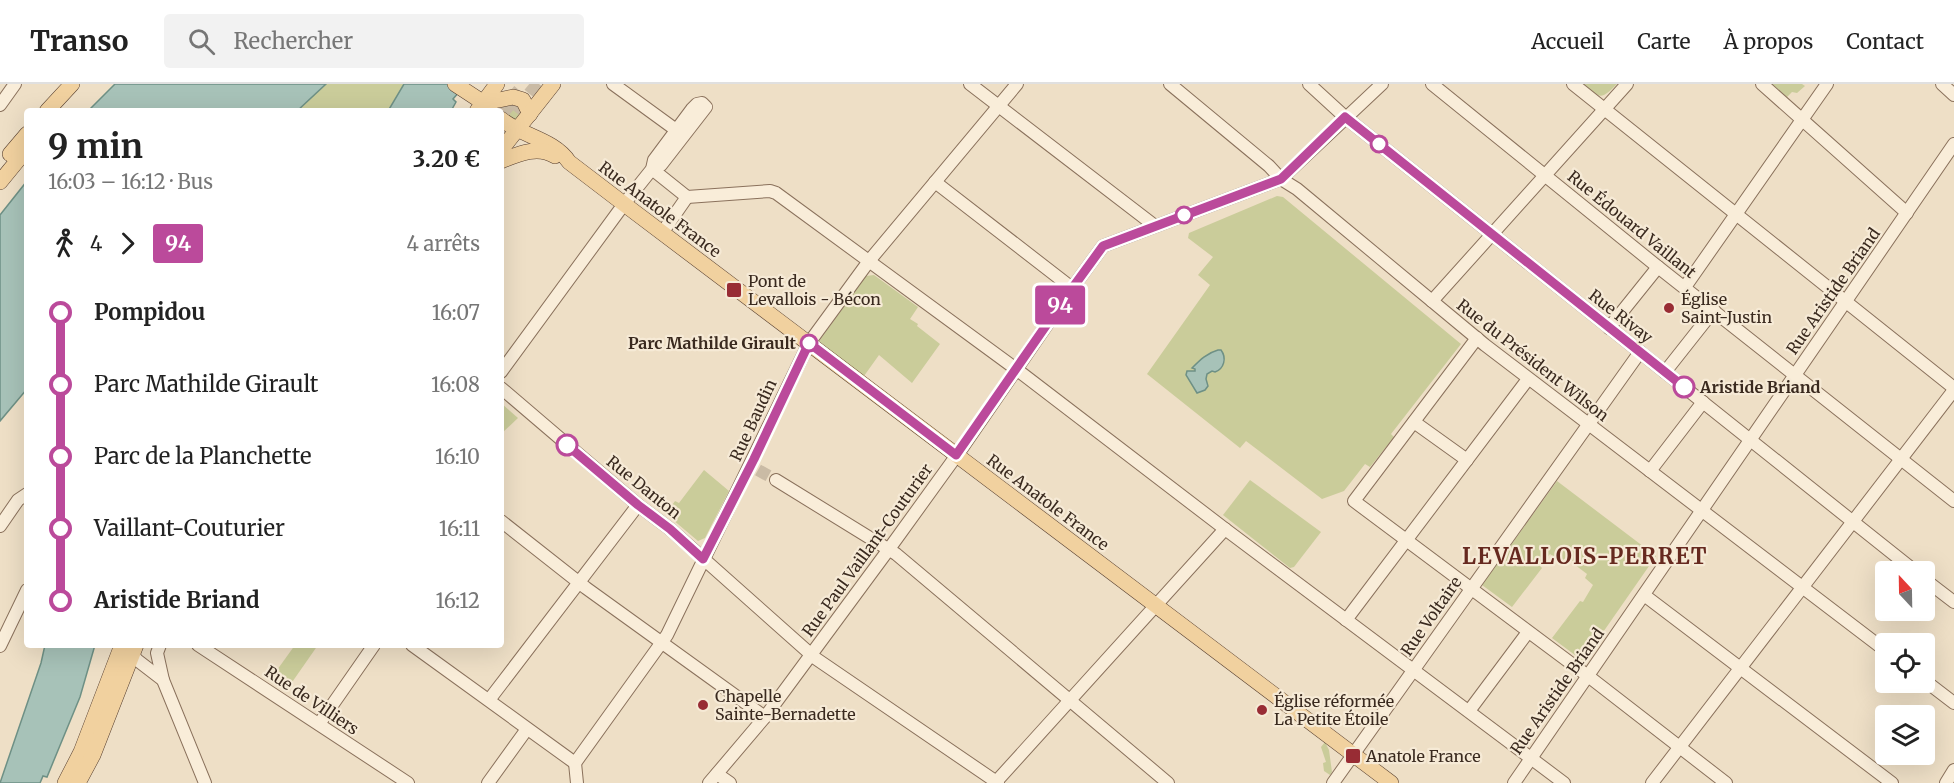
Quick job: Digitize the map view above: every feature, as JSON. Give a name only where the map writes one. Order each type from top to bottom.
[{"type":"main road","points":[[50,108],[72,84]]},
{"type":"main road","points":[[63,108],[84,84]]},
{"type":"main road","points":[[456,84],[483,105]]},
{"type":"main road","points":[[483,105],[497,84]]},
{"type":"main road","points":[[504,146],[530,114],[548,84]]},
{"type":"main road","points":[[483,105],[516,97],[525,103],[530,114]]},
{"type":"main road","points":[[504,121],[546,143],[565,156],[569,162]]},
{"type":"main road","points":[[0,166],[24,138]]},
{"type":"main road","points":[[504,159],[537,150],[569,162]]},
{"type":"main road","points":[[0,182],[24,152]]},
{"type":"main road","name":"Rue Anatole France","points":[[569,162],[1390,783]]},
{"type":"main road","points":[[65,783],[133,655]]},
{"type":"main road","points":[[78,783],[93,755],[133,655]]},
{"type":"street","points":[[0,105],[15,84]]},
{"type":"street","points":[[504,368],[624,204],[652,169],[661,165],[680,133],[613,84]]},
{"type":"street","points":[[970,84],[1155,226]]},
{"type":"street","name":"Rue Baudin","points":[[575,763],[662,643],[703,559],[755,467],[809,343],[869,261],[1017,84]]},
{"type":"street","name":"Rue du Président Wilson","points":[[1170,84],[1269,166],[1281,179],[1298,189],[1528,379],[1875,643]]},
{"type":"street","name":"Rue Rivay","points":[[1309,84],[1345,117],[1902,561]]},
{"type":"street","name":"Rue Paul Vaillant-Couturier","points":[[713,778],[765,717],[889,549],[1103,246],[1281,179],[1382,84]]},
{"type":"street","name":"Rue Édouard Vaillant","points":[[1432,84],[1658,267],[1954,501]]},
{"type":"street","points":[[1573,84],[1954,389],[1652,783]]},
{"type":"street","points":[[1432,301],[1626,84]]},
{"type":"street","points":[[1762,84],[1907,213]]},
{"type":"street","points":[[1684,287],[1827,84]]},
{"type":"street","points":[[1941,84],[1954,95]]},
{"type":"street","name":"Rue Aristide Briand","points":[[1514,783],[1954,144]]},
{"type":"street","points":[[652,169],[687,197],[762,191],[776,193],[1016,369],[1564,783]]},
{"type":"street","points":[[935,182],[1072,288]]},
{"type":"street","points":[[662,233],[687,197]]},
{"type":"street","points":[[1609,328],[1658,267]]},
{"type":"street","points":[[1665,372],[1714,310]]},
{"type":"street","points":[[1477,338],[1354,501],[1588,676],[1726,783]]},
{"type":"street","name":"Rue Voltaire","points":[[1333,783],[1640,352]]},
{"type":"street","points":[[1346,620],[1528,379]]},
{"type":"street","name":"Rue Danton","points":[[504,391],[638,505],[670,529],[811,654],[996,783]]},
{"type":"street","points":[[1650,471],[1703,402]]},
{"type":"street","points":[[1414,422],[1467,460]]},
{"type":"street","points":[[776,480],[889,549],[1168,783]]},
{"type":"street","points":[[2,522],[18,500],[24,496]]},
{"type":"street","points":[[489,700],[638,505]]},
{"type":"street","points":[[504,523],[579,582],[765,717]]},
{"type":"street","points":[[996,783],[1225,529]]},
{"type":"street","points":[[1935,587],[1954,602]]},
{"type":"street","points":[[1644,595],[1892,783]]},
{"type":"street","points":[[0,646],[24,596]]},
{"type":"street","points":[[1469,711],[1528,632]]},
{"type":"street","points":[[159,648],[157,653],[163,680],[205,783]]},
{"type":"street","name":"Rue de Villiers","points":[[205,648],[408,783]]},
{"type":"street","points":[[319,724],[372,648]]},
{"type":"street","points":[[416,648],[575,763],[577,783]]},
{"type":"street","points":[[133,655],[163,680]]},
{"type":"street","points":[[1935,688],[1954,703]]},
{"type":"street","points":[[488,783],[528,729]]},
{"type":"street","points":[[1946,783],[1954,770]]},
{"type":"street","points":[[713,778],[730,783]]},
{"type":"green space","points":[[326,84],[404,84],[390,108],[300,108]]},
{"type":"green space","points":[[1583,84],[1617,84],[1600,96]]},
{"type":"green space","points":[[1772,84],[1802,84],[1805,86],[1797,93],[1792,92],[1787,97]]},
{"type":"green space","points":[[517,102],[522,111],[519,117],[513,120],[504,115],[504,108],[499,107]]},
{"type":"green space","points":[[1277,196],[1283,197],[1461,344],[1391,434],[1394,437],[1370,467],[1365,464],[1344,491],[1322,499],[1246,441],[1240,448],[1147,374],[1210,285],[1198,275],[1213,257],[1188,238],[1189,233]]},
{"type":"green space","name":"Parc Mathilde Girault","points":[[874,275],[918,307],[910,319],[940,344],[912,383],[879,355],[864,376],[820,343],[866,276]]},
{"type":"green space","points":[[504,406],[518,418],[504,431]]},
{"type":"green space","points":[[704,470],[729,491],[705,538],[698,541],[666,514],[675,501],[679,503]]},
{"type":"green space","points":[[1250,480],[1321,532],[1294,567],[1290,568],[1223,515]]},
{"type":"green space","points":[[1557,481],[1656,556],[1583,661],[1552,638],[1580,601],[1583,602],[1593,585],[1585,578],[1587,574],[1566,558],[1561,561],[1550,554],[1512,607],[1482,585]]},
{"type":"green space","points":[[293,648],[316,648],[288,688],[272,677]]},
{"type":"green space","points":[[1325,742],[1329,750],[1332,772],[1330,775],[1324,771],[1323,763],[1326,762],[1321,747]]},
{"type":"shaded area","points":[[115,84],[326,84],[300,108],[91,108]]},
{"type":"shaded area","points":[[404,84],[466,84],[453,99],[456,102],[453,108],[390,108]]},
{"type":"shaded area","points":[[24,185],[24,393],[0,421],[0,215]]},
{"type":"shaded area","points":[[1221,350],[1224,356],[1222,366],[1218,371],[1207,374],[1208,386],[1197,393],[1186,375],[1187,371],[1195,371],[1192,368],[1198,362]]},
{"type":"shaded area","points":[[44,648],[94,648],[80,697],[47,777],[43,776],[40,783],[0,783]]},
{"type":"tunnel","points":[[504,126],[539,84]]},
{"type":"tunnel","points":[[504,110],[520,91]]},
{"type":"tunnel","points":[[758,470],[776,480]]},
{"type":"bus line","name":"94","points":[[567,445],[703,559],[809,343],[956,455],[1103,246],[1281,179],[1345,117],[1684,387]]},
{"type":"place","name":"Pont de Levallois - Bécon","points":[[734,290]]},
{"type":"place","name":"Église Saint-Justin","points":[[1669,308]]},
{"type":"place","name":"Parc Mathilde Girault","points":[[809,343]]},
{"type":"place","name":"Aristide Briand","points":[[1684,387]]},
{"type":"place","name":"Chapelle Sainte-Bernadette","points":[[703,705]]},
{"type":"place","name":"Église réformée La Petite Étoile","points":[[1262,710]]},
{"type":"place","name":"Anatole France","points":[[1353,756]]},
{"type":"district","name":"LEVALLOIS-PERRET","points":[[1585,556]]}]
